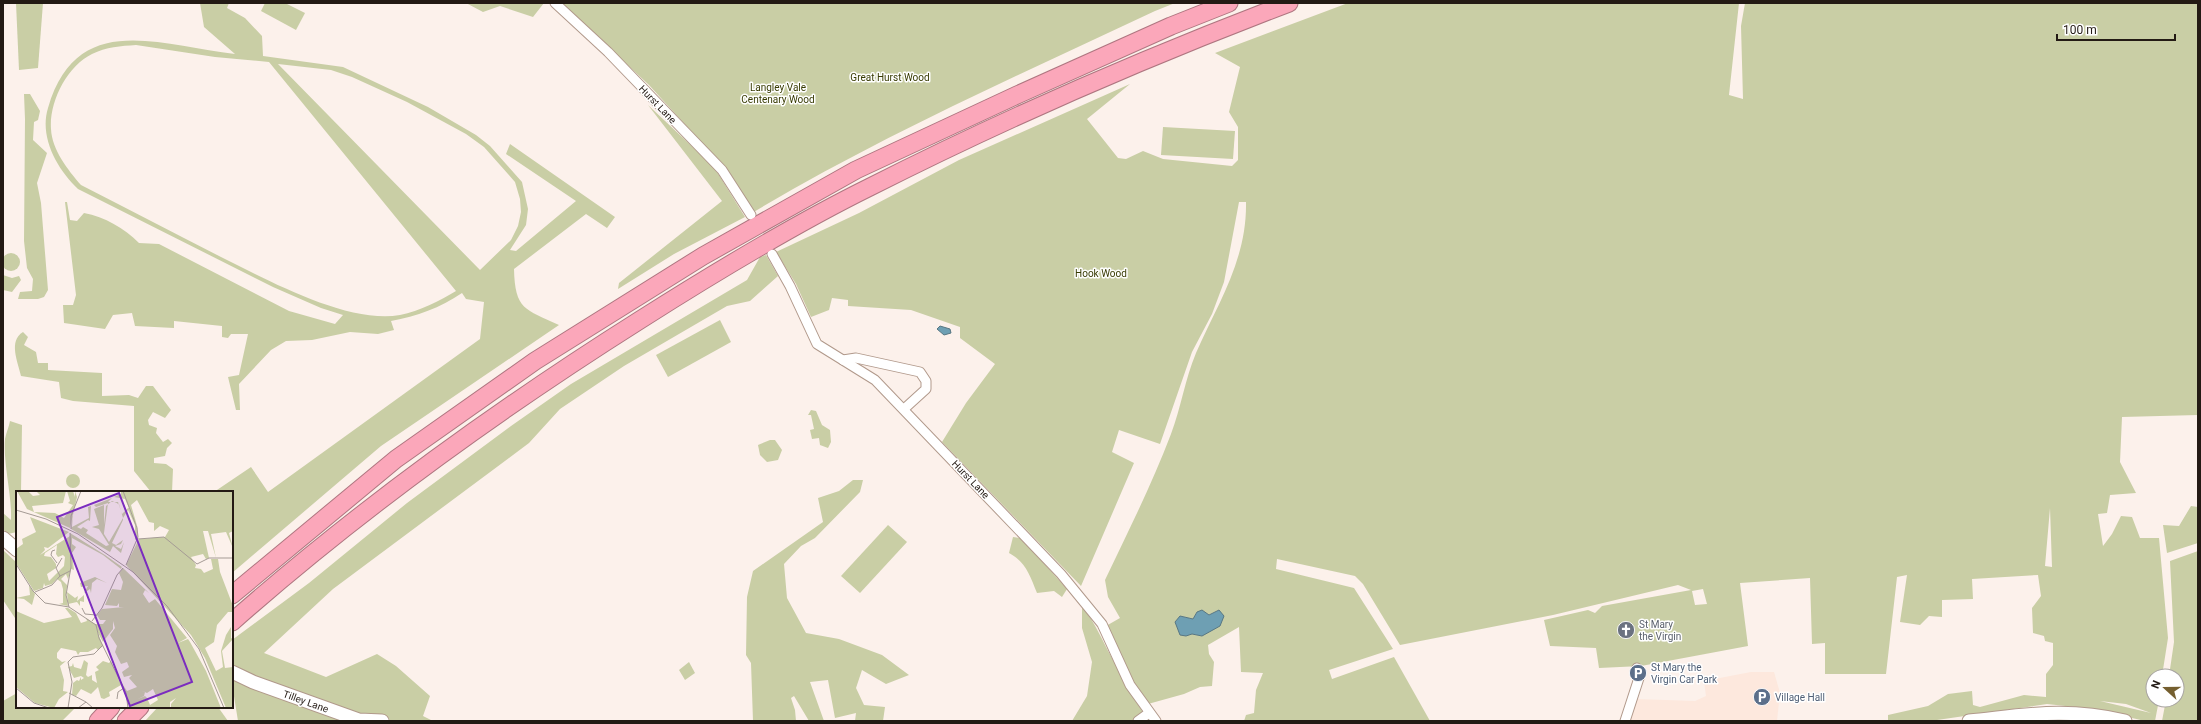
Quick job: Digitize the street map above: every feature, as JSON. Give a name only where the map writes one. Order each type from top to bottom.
[{"type":"highway","points":[[233,594],[396,459],[536,361],[703,256],[856,170],[1031,88],[1171,26],[1229,3]]},
{"type":"highway","points":[[233,621],[268,590],[412,474],[550,377],[715,273],[868,188],[1024,113],[1184,43],[1289,3]]},
{"type":"highway","points":[[98,721],[110,708]]},
{"type":"highway","points":[[126,721],[139,708]]},
{"type":"street","name":"Hurst Lane","points":[[555,3],[608,52],[722,170],[751,215]]},
{"type":"street","name":"Hurst Lane","points":[[772,254],[790,286],[817,344],[875,380],[1061,574],[1102,624],[1130,685],[1156,721]]},
{"type":"street","points":[[843,360],[856,358],[920,372],[926,381],[926,389],[904,409]]},
{"type":"street","points":[[3,538],[16,549]]},
{"type":"street","points":[[1625,721],[1639,678],[1638,668]]},
{"type":"street","name":"Tilley Lane","points":[[233,672],[253,682],[359,720],[382,721]]},
{"type":"street","points":[[1138,721],[1149,712]]},
{"type":"street","points":[[1969,721],[2059,712],[2093,714],[2125,721]]},
{"type":"shaded area","points":[[1751,672],[1774,672],[1780,693],[1777,721],[1627,721],[1636,699],[1695,701],[1706,696],[1704,681]]},
{"type":"green space","points":[[16,3],[43,3],[38,68],[19,70]]},
{"type":"green space","points":[[200,3],[229,3],[227,8],[245,18],[262,36],[263,56],[343,67],[428,107],[476,135],[490,146],[522,182],[528,209],[526,225],[510,250],[516,251],[576,201],[506,154],[510,144],[615,217],[607,228],[586,214],[514,269],[517,293],[524,306],[530,311],[559,325],[381,446],[233,572],[233,491],[215,491],[251,467],[268,492],[480,339],[484,302],[466,299],[462,293],[428,311],[391,321],[394,330],[378,334],[350,332],[312,340],[286,341],[271,350],[239,384],[240,410],[236,410],[228,377],[239,375],[248,334],[231,334],[228,338],[222,337],[222,326],[174,321],[174,328],[135,326],[132,313],[113,315],[105,329],[64,323],[63,305],[73,305],[76,295],[65,202],[67,202],[70,220],[77,221],[84,213],[107,220],[121,228],[139,243],[159,244],[289,311],[335,324],[343,315],[321,308],[273,287],[78,189],[63,172],[52,152],[46,130],[46,119],[48,108],[61,77],[79,57],[100,45],[124,41],[151,41],[235,54],[204,27]],"holes":[[[136,45],[215,57],[269,62],[456,291],[429,305],[400,315],[379,316],[356,313],[332,307],[261,277],[81,185],[71,173],[58,152],[54,144],[51,129],[53,108],[61,86],[75,67],[92,54],[108,48],[119,46]],[[278,64],[331,70],[352,77],[407,102],[466,134],[484,147],[515,182],[520,199],[521,212],[518,226],[511,240],[480,270]]]},
{"type":"green space","points":[[265,3],[285,3],[305,13],[296,30],[261,11]]},
{"type":"green space","points":[[466,3],[544,3],[533,17],[500,6],[483,12]]},
{"type":"green space","name":"Langley Vale Centenary Wood","points":[[561,3],[1175,3],[1155,11],[900,132],[752,213],[731,175],[649,85]]},
{"type":"green space","name":"Hook Wood","points":[[1348,3],[1739,3],[1729,95],[1743,99],[1741,26],[1745,3],[2198,3],[2198,415],[2122,417],[2120,462],[2136,493],[2110,495],[2107,513],[2098,514],[2103,546],[2112,534],[2121,516],[2132,517],[2140,538],[2159,538],[2168,638],[2163,668],[2145,668],[2145,708],[2157,708],[2155,721],[2145,721],[2093,709],[2047,704],[1930,721],[1888,721],[1888,715],[1928,706],[1948,694],[1972,691],[1973,705],[1980,707],[2024,695],[2046,697],[2046,674],[2053,665],[2053,643],[2045,641],[2044,636],[2033,633],[2032,608],[2041,596],[2038,575],[1972,579],[1973,599],[1942,600],[1942,617],[1929,616],[1920,625],[1900,622],[1907,575],[1897,577],[1886,674],[1825,674],[1825,643],[1812,644],[1810,578],[1740,583],[1748,646],[1641,666],[1599,668],[1596,648],[1550,646],[1544,620],[1588,610],[1595,613],[1602,606],[1691,590],[1678,585],[1553,615],[1400,645],[1363,584],[1355,576],[1277,559],[1276,569],[1354,588],[1393,649],[1329,670],[1332,679],[1394,657],[1430,721],[1244,721],[1246,715],[1254,713],[1256,690],[1263,673],[1241,672],[1239,627],[1208,645],[1209,654],[1214,662],[1212,686],[1200,687],[1184,694],[1148,704],[1132,681],[1106,626],[1120,618],[1108,597],[1105,580],[1140,508],[1164,453],[1192,363],[1230,280],[1242,243],[1246,202],[1239,202],[1224,282],[1212,314],[1192,352],[1160,444],[1119,430],[1112,452],[1134,463],[1081,586],[942,442],[966,403],[995,364],[960,338],[960,327],[911,310],[848,306],[848,300],[832,298],[829,310],[811,317],[796,284],[776,252],[859,213],[959,160],[1130,84],[1087,119],[1118,158],[1126,159],[1143,151],[1163,159],[1232,166],[1238,160],[1238,127],[1229,112],[1240,67],[1215,53]],"holes":[[[2050,508],[2052,567],[2045,566]],[[1703,589],[1707,604],[1695,605],[1692,591]],[[1219,610],[1202,636],[1192,634],[1180,616],[1193,619],[1197,612],[1209,615]],[[2100,701],[2126,704],[2151,713]]]},
{"type":"green space","points":[[24,94],[30,94],[40,111],[38,120],[34,122],[33,140],[47,153],[37,183],[41,203],[48,290],[44,297],[38,299],[18,299],[20,292],[32,291],[33,279],[27,268],[24,241]]},
{"type":"green space","points":[[648,105],[714,167],[745,217],[674,254],[618,289],[619,283],[722,201]]},
{"type":"green space","points":[[1163,127],[1235,131],[1233,159],[1161,155]]},
{"type":"green space","points":[[11,253],[17,256],[20,262],[17,268],[11,271],[5,268],[2,262],[5,256]]},
{"type":"green space","points":[[766,255],[778,276],[750,301],[727,306],[624,366],[560,409],[529,443],[333,589],[264,653],[326,677],[377,654],[396,666],[430,696],[423,716],[433,721],[238,721],[233,682],[240,672],[233,668],[233,639],[309,583],[407,503],[511,426],[571,384],[747,280],[760,257]]},
{"type":"green space","points":[[3,275],[12,278],[19,276],[21,280],[12,292],[3,290]]},
{"type":"green space","points":[[720,320],[731,342],[668,377],[656,355]]},
{"type":"green space","points":[[23,332],[28,337],[24,345],[36,352],[38,363],[48,363],[48,370],[102,373],[102,396],[129,395],[138,398],[146,386],[153,386],[171,410],[165,418],[153,412],[148,420],[149,425],[157,428],[156,433],[163,442],[168,439],[172,443],[167,448],[165,456],[154,458],[154,463],[166,464],[173,469],[172,491],[150,491],[134,471],[134,406],[73,401],[61,398],[59,382],[21,376],[15,352],[18,336]]},
{"type":"green space","points":[[811,410],[816,411],[822,425],[830,430],[831,442],[828,448],[820,445],[819,438],[812,439],[810,430],[814,429],[811,415],[808,415]]},
{"type":"green space","points":[[10,421],[22,425],[21,491],[16,491],[16,532],[8,534],[3,529],[3,513],[11,520],[6,469],[5,439]]},
{"type":"green space","points":[[770,440],[775,440],[782,450],[778,460],[767,462],[760,455],[758,445]]},
{"type":"green space","points":[[73,474],[78,476],[80,481],[78,486],[73,488],[68,486],[66,481],[68,476]]},
{"type":"green space","points":[[853,480],[863,480],[860,492],[815,538],[801,546],[784,564],[787,598],[806,633],[839,639],[882,655],[909,675],[886,684],[862,670],[856,688],[864,705],[885,707],[883,721],[855,721],[856,713],[835,718],[828,680],[810,682],[824,721],[809,721],[794,696],[791,698],[795,710],[796,721],[753,721],[751,663],[746,655],[747,597],[753,571],[823,522],[818,498],[839,491]]},
{"type":"green space","points":[[2191,506],[2198,507],[2198,543],[2167,553],[2163,525],[2179,526]]},
{"type":"green space","points":[[888,525],[907,542],[860,593],[841,576]]},
{"type":"green space","points":[[1013,537],[1021,538],[1067,589],[1062,597],[1054,591],[1037,593],[1030,575],[1023,565],[1009,553]]},
{"type":"green space","points":[[3,550],[16,562],[16,620],[3,600]]},
{"type":"green space","points":[[2198,551],[2198,721],[2162,721],[2164,708],[2185,708],[2185,668],[2170,668],[2174,642],[2170,561]]},
{"type":"green space","points":[[1082,607],[1095,626],[1147,721],[1072,721],[1087,696],[1092,662],[1082,628]]},
{"type":"green space","points":[[689,662],[695,673],[685,680],[679,670]]},
{"type":"green space","points":[[16,694],[16,708],[75,708],[62,721],[3,721],[3,701]]},
{"type":"green space","points":[[157,708],[219,708],[228,721],[145,721]]},
{"type":"water","points":[[940,326],[950,329],[951,333],[944,335],[937,329]]},
{"type":"water","points":[[1202,610],[1209,615],[1219,610],[1224,616],[1220,626],[1202,636],[1192,634],[1186,636],[1180,635],[1175,622],[1180,616],[1193,619],[1197,612]]},
{"type":"place","name":"St Mary the Virgin","points":[[1626,630]]},
{"type":"place","name":"St Mary the Virgin Car Park","points":[[1638,673]]},
{"type":"place","name":"Village Hall","points":[[1762,697]]},
{"type":"park label","name":"Great Hurst Wood","points":[[890,77]]}]
